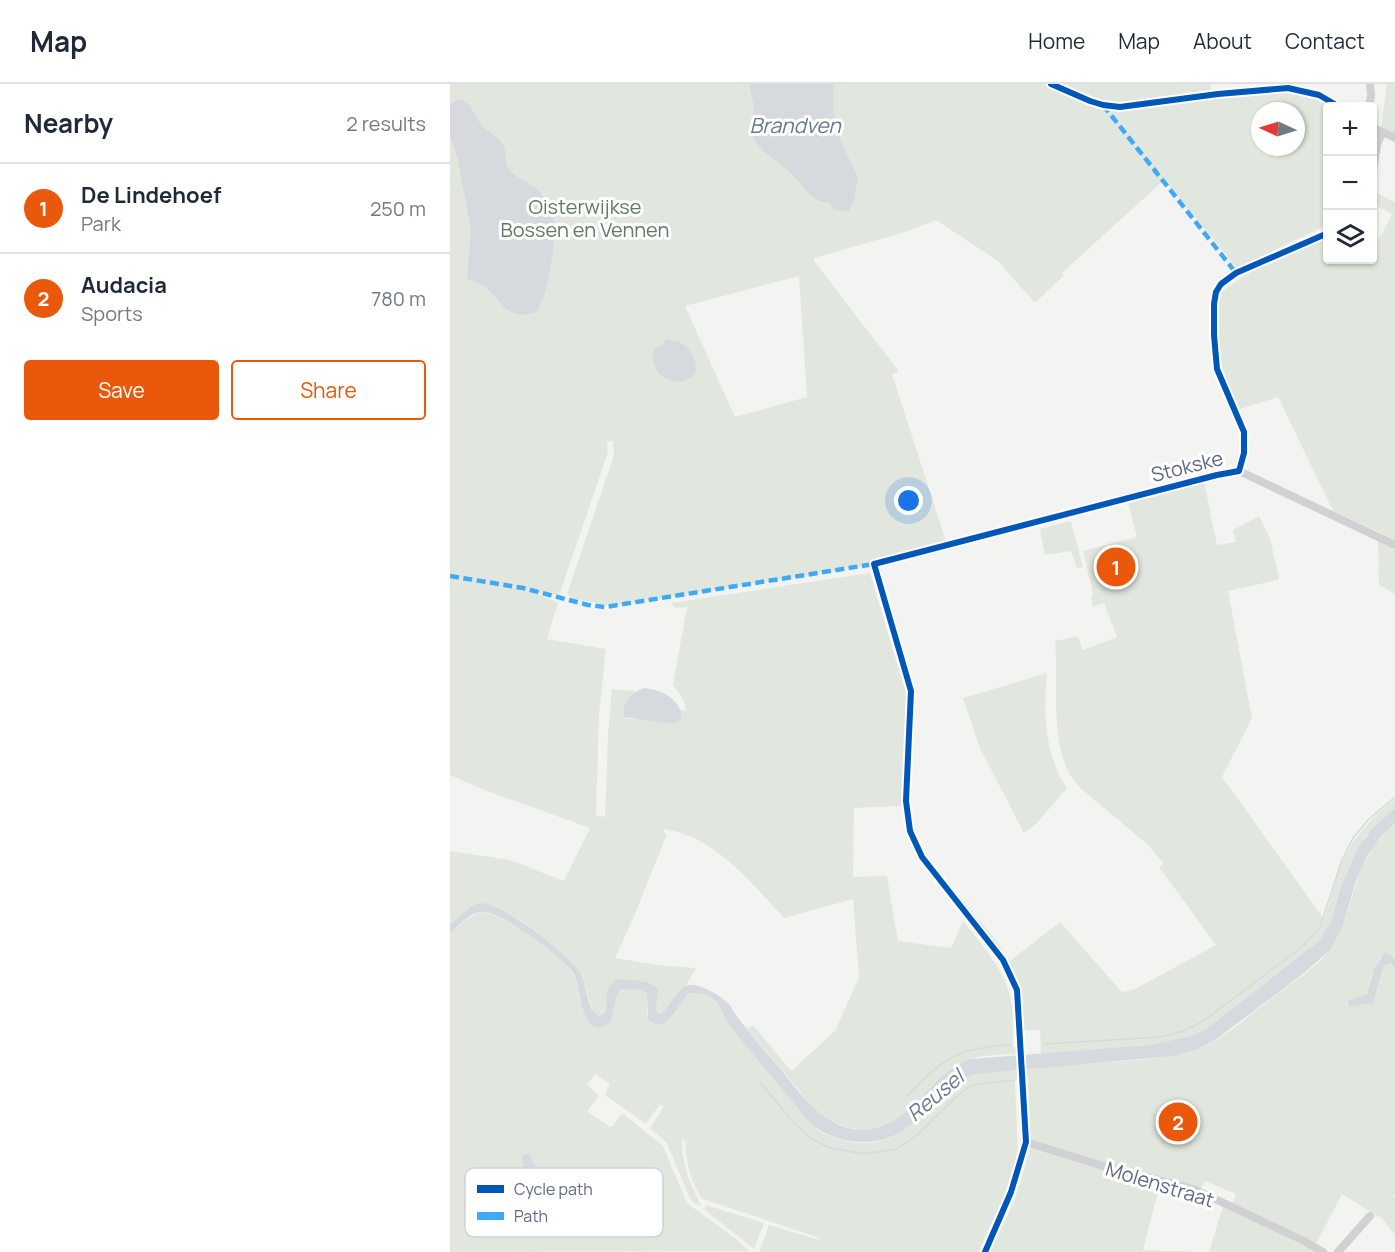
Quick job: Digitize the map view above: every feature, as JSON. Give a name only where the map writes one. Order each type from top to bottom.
[{"type":"street","points":[[1051,84],[1096,103],[1120,107],[1218,94],[1288,88],[1319,95],[1331,102]]},
{"type":"street","points":[[1370,84],[1370,102]]},
{"type":"street","points":[[1377,130],[1395,138]]},
{"type":"street","points":[[1375,156],[1382,133]]},
{"type":"street","name":"Stokske","points":[[1026,1142],[1018,1000],[1010,970],[922,857],[910,831],[906,801],[911,691],[874,564],[1034,521],[1239,471],[1246,441],[1220,380],[1216,363],[1214,304],[1216,292],[1221,284],[1236,273],[1323,234]]},
{"type":"street","points":[[1239,471],[1395,545]]},
{"type":"street","points":[[985,1252],[1011,1192],[1026,1142]]},
{"type":"street","name":"Molenstraat","points":[[1026,1142],[1106,1167],[1196,1190],[1323,1252]]},
{"type":"street","points":[[1338,1252],[1370,1216]]},
{"type":"green space","name":"Oisterwijkse Bossen en Vennen","points":[[450,84],[1211,84],[1211,91],[1205,92],[1205,100],[1288,92],[1309,96],[1323,104],[1323,227],[1237,268],[1164,180],[1062,273],[1064,275],[1035,303],[998,261],[936,220],[905,232],[814,258],[814,261],[898,370],[892,374],[946,541],[881,558],[867,566],[615,606],[573,599],[567,594],[614,455],[613,440],[607,442],[608,452],[559,596],[534,592],[558,603],[547,639],[606,649],[599,715],[596,815],[605,817],[612,689],[636,691],[627,700],[623,711],[628,719],[642,718],[662,722],[682,714],[681,710],[686,710],[683,699],[673,685],[687,607],[675,608],[671,603],[870,573],[906,693],[907,707],[901,806],[854,808],[853,877],[887,876],[898,941],[951,948],[963,921],[990,956],[1007,985],[1012,1008],[1013,1047],[1017,1048],[1018,1054],[983,1056],[963,1062],[937,1081],[902,1114],[889,1123],[875,1128],[851,1128],[829,1119],[813,1107],[746,1028],[754,1026],[791,1071],[835,1031],[859,977],[853,899],[784,918],[745,876],[716,851],[700,841],[664,829],[663,832],[667,834],[615,958],[657,965],[696,968],[685,987],[662,1014],[656,1011],[658,990],[616,979],[607,990],[606,1009],[601,1016],[597,1017],[578,970],[551,944],[525,924],[501,910],[484,907],[470,908],[460,919],[450,924],[450,851],[510,860],[564,881],[590,828],[487,791],[450,775]],"holes":[[[799,276],[807,397],[735,417],[685,306]]]},
{"type":"green space","points":[[1387,84],[1395,84],[1395,135],[1381,128]]},
{"type":"green space","points":[[1377,193],[1395,202],[1395,540],[1333,511],[1278,397],[1237,410],[1221,372],[1218,314],[1221,292],[1252,270],[1323,240],[1323,264],[1377,264],[1377,240],[1392,214],[1377,206]]},
{"type":"green space","points":[[1204,481],[1217,545],[1236,542],[1233,530],[1259,516],[1270,539],[1279,577],[1278,580],[1228,591],[1252,718],[1222,777],[1324,919],[1340,867],[1353,842],[1372,819],[1395,799],[1395,808],[1366,835],[1348,871],[1332,919],[1319,941],[1205,1030],[1188,1037],[1148,1046],[1041,1054],[1040,1030],[1022,1030],[1017,984],[1009,965],[937,869],[995,939],[1010,961],[1060,922],[1122,992],[1135,989],[1216,945],[1159,867],[1164,864],[1147,844],[1079,787],[1069,773],[1062,756],[1056,717],[1055,641],[1078,636],[1083,650],[1117,637],[1104,603],[1093,607],[1091,596],[1093,594],[1083,551],[1137,537],[1128,503]]},
{"type":"green space","points":[[1071,521],[1083,567],[1077,568],[1071,551],[1045,555],[1040,529]]},
{"type":"green space","points":[[1378,541],[1395,549],[1395,594],[1379,585]]},
{"type":"green space","points":[[1047,673],[1045,702],[1047,733],[1054,762],[1067,788],[1037,823],[1024,833],[980,748],[963,698]]},
{"type":"green space","points":[[1395,823],[1395,959],[1390,954],[1380,957],[1371,977],[1367,994],[1348,1000],[1373,1003],[1384,966],[1390,963],[1395,968],[1395,1194],[1393,1197],[1395,1199],[1395,1235],[1380,1216],[1378,1217],[1342,1194],[1316,1244],[1232,1204],[1236,1194],[1205,1181],[1200,1190],[1115,1167],[1030,1140],[1028,1077],[1024,1077],[1024,1070],[1172,1056],[1197,1049],[1228,1032],[1306,973],[1326,954],[1340,931],[1370,852]]},
{"type":"green space","points":[[480,912],[503,919],[532,936],[568,967],[574,976],[581,1002],[595,1027],[616,996],[629,988],[647,993],[647,1017],[652,1023],[693,992],[706,994],[718,1003],[728,1024],[819,1131],[837,1139],[854,1143],[883,1140],[909,1127],[968,1076],[986,1071],[1018,1071],[1019,1078],[1015,1079],[1018,1158],[1010,1183],[978,1252],[759,1252],[769,1225],[820,1240],[820,1238],[703,1199],[699,1195],[690,1172],[686,1143],[682,1139],[682,1152],[688,1177],[701,1206],[694,1203],[690,1199],[667,1143],[650,1128],[664,1106],[660,1104],[646,1124],[605,1095],[610,1084],[595,1074],[587,1085],[599,1096],[587,1111],[610,1127],[622,1113],[663,1146],[687,1203],[749,1251],[450,1252],[450,933],[471,916]]},
{"type":"green space","points":[[1031,1146],[1160,1185],[1143,1250],[1206,1252],[990,1252],[1015,1199]]},
{"type":"green space","points":[[706,1205],[764,1223],[754,1249],[705,1210]]},
{"type":"green space","points":[[1223,1206],[1307,1247],[1315,1252],[1209,1252]]},
{"type":"water","name":"Brandven","points":[[749,84],[833,84],[833,112],[841,142],[858,177],[854,201],[849,211],[834,210],[829,203],[817,200],[793,175],[762,150],[753,138],[750,127],[754,106]]},
{"type":"water","points":[[457,100],[468,104],[481,124],[502,142],[508,168],[514,175],[537,189],[551,211],[555,230],[553,255],[544,295],[536,312],[518,314],[512,312],[506,309],[485,287],[467,279],[471,230],[458,160],[450,136],[450,104]]},
{"type":"water","points":[[667,340],[683,344],[688,349],[693,356],[696,368],[693,376],[676,382],[659,373],[654,363],[654,350]]},
{"type":"water","points":[[645,688],[663,693],[672,699],[682,714],[680,720],[673,724],[624,717],[625,703],[636,692]]},
{"type":"water","name":"Reusel","points":[[1395,808],[1395,823],[1382,835],[1367,856],[1355,884],[1342,928],[1330,950],[1304,973],[1218,1038],[1198,1049],[1173,1056],[974,1074],[959,1081],[913,1124],[900,1133],[885,1139],[867,1142],[838,1138],[811,1124],[728,1024],[718,1003],[706,994],[690,993],[666,1021],[654,1024],[648,1019],[647,993],[637,989],[622,990],[618,994],[607,1025],[594,1026],[585,1015],[574,974],[558,957],[515,926],[489,913],[480,912],[468,918],[450,933],[450,924],[468,909],[480,903],[490,905],[518,919],[548,941],[579,971],[591,1007],[599,1017],[606,1011],[607,990],[616,979],[654,985],[658,989],[656,1011],[660,1014],[680,990],[688,985],[710,991],[729,1004],[753,1037],[817,1110],[841,1126],[870,1129],[898,1118],[944,1075],[970,1059],[1151,1045],[1191,1036],[1205,1030],[1319,941],[1332,919],[1341,887],[1358,848],[1371,830]]},
{"type":"water","points":[[1384,953],[1390,954],[1395,959],[1395,968],[1390,963],[1384,966],[1373,1003],[1349,1007],[1348,1000],[1367,994],[1374,969]]},
{"type":"water","points":[[525,1153],[531,1155],[536,1168],[524,1168],[522,1157]]},
{"type":"waterway","points":[[1044,1044],[1160,1037],[1183,1031],[1202,1022],[1303,946],[1320,927],[1342,860],[1353,838],[1368,820],[1395,797]]},
{"type":"waterway","name":"Reusel","points":[[908,1095],[931,1072],[953,1057],[978,1048],[1011,1045]]},
{"type":"waterway","name":"Reusel","points":[[760,1082],[794,1123],[810,1138],[830,1148],[864,1154],[896,1149],[917,1135],[956,1097],[972,1085],[1015,1080]]},
{"type":"marked path","points":[[1103,105],[1236,273]]},
{"type":"marked path","points":[[450,576],[523,588],[588,605],[605,607],[874,564]]},
{"type":"cycle path","points":[[1051,84],[1090,101],[1120,107],[1218,94],[1288,88],[1319,95],[1331,102]]},
{"type":"cycle path","points":[[985,1252],[1011,1192],[1026,1142],[1017,990],[1003,960],[922,857],[910,831],[906,801],[911,691],[874,564],[1239,471],[1244,453],[1244,432],[1217,369],[1214,335],[1216,292],[1221,284],[1236,273],[1323,235]]},
{"type":"place","name":"De Lindehoef","points":[[1116,567]]},
{"type":"place","name":"Audacia","points":[[1178,1122]]}]
